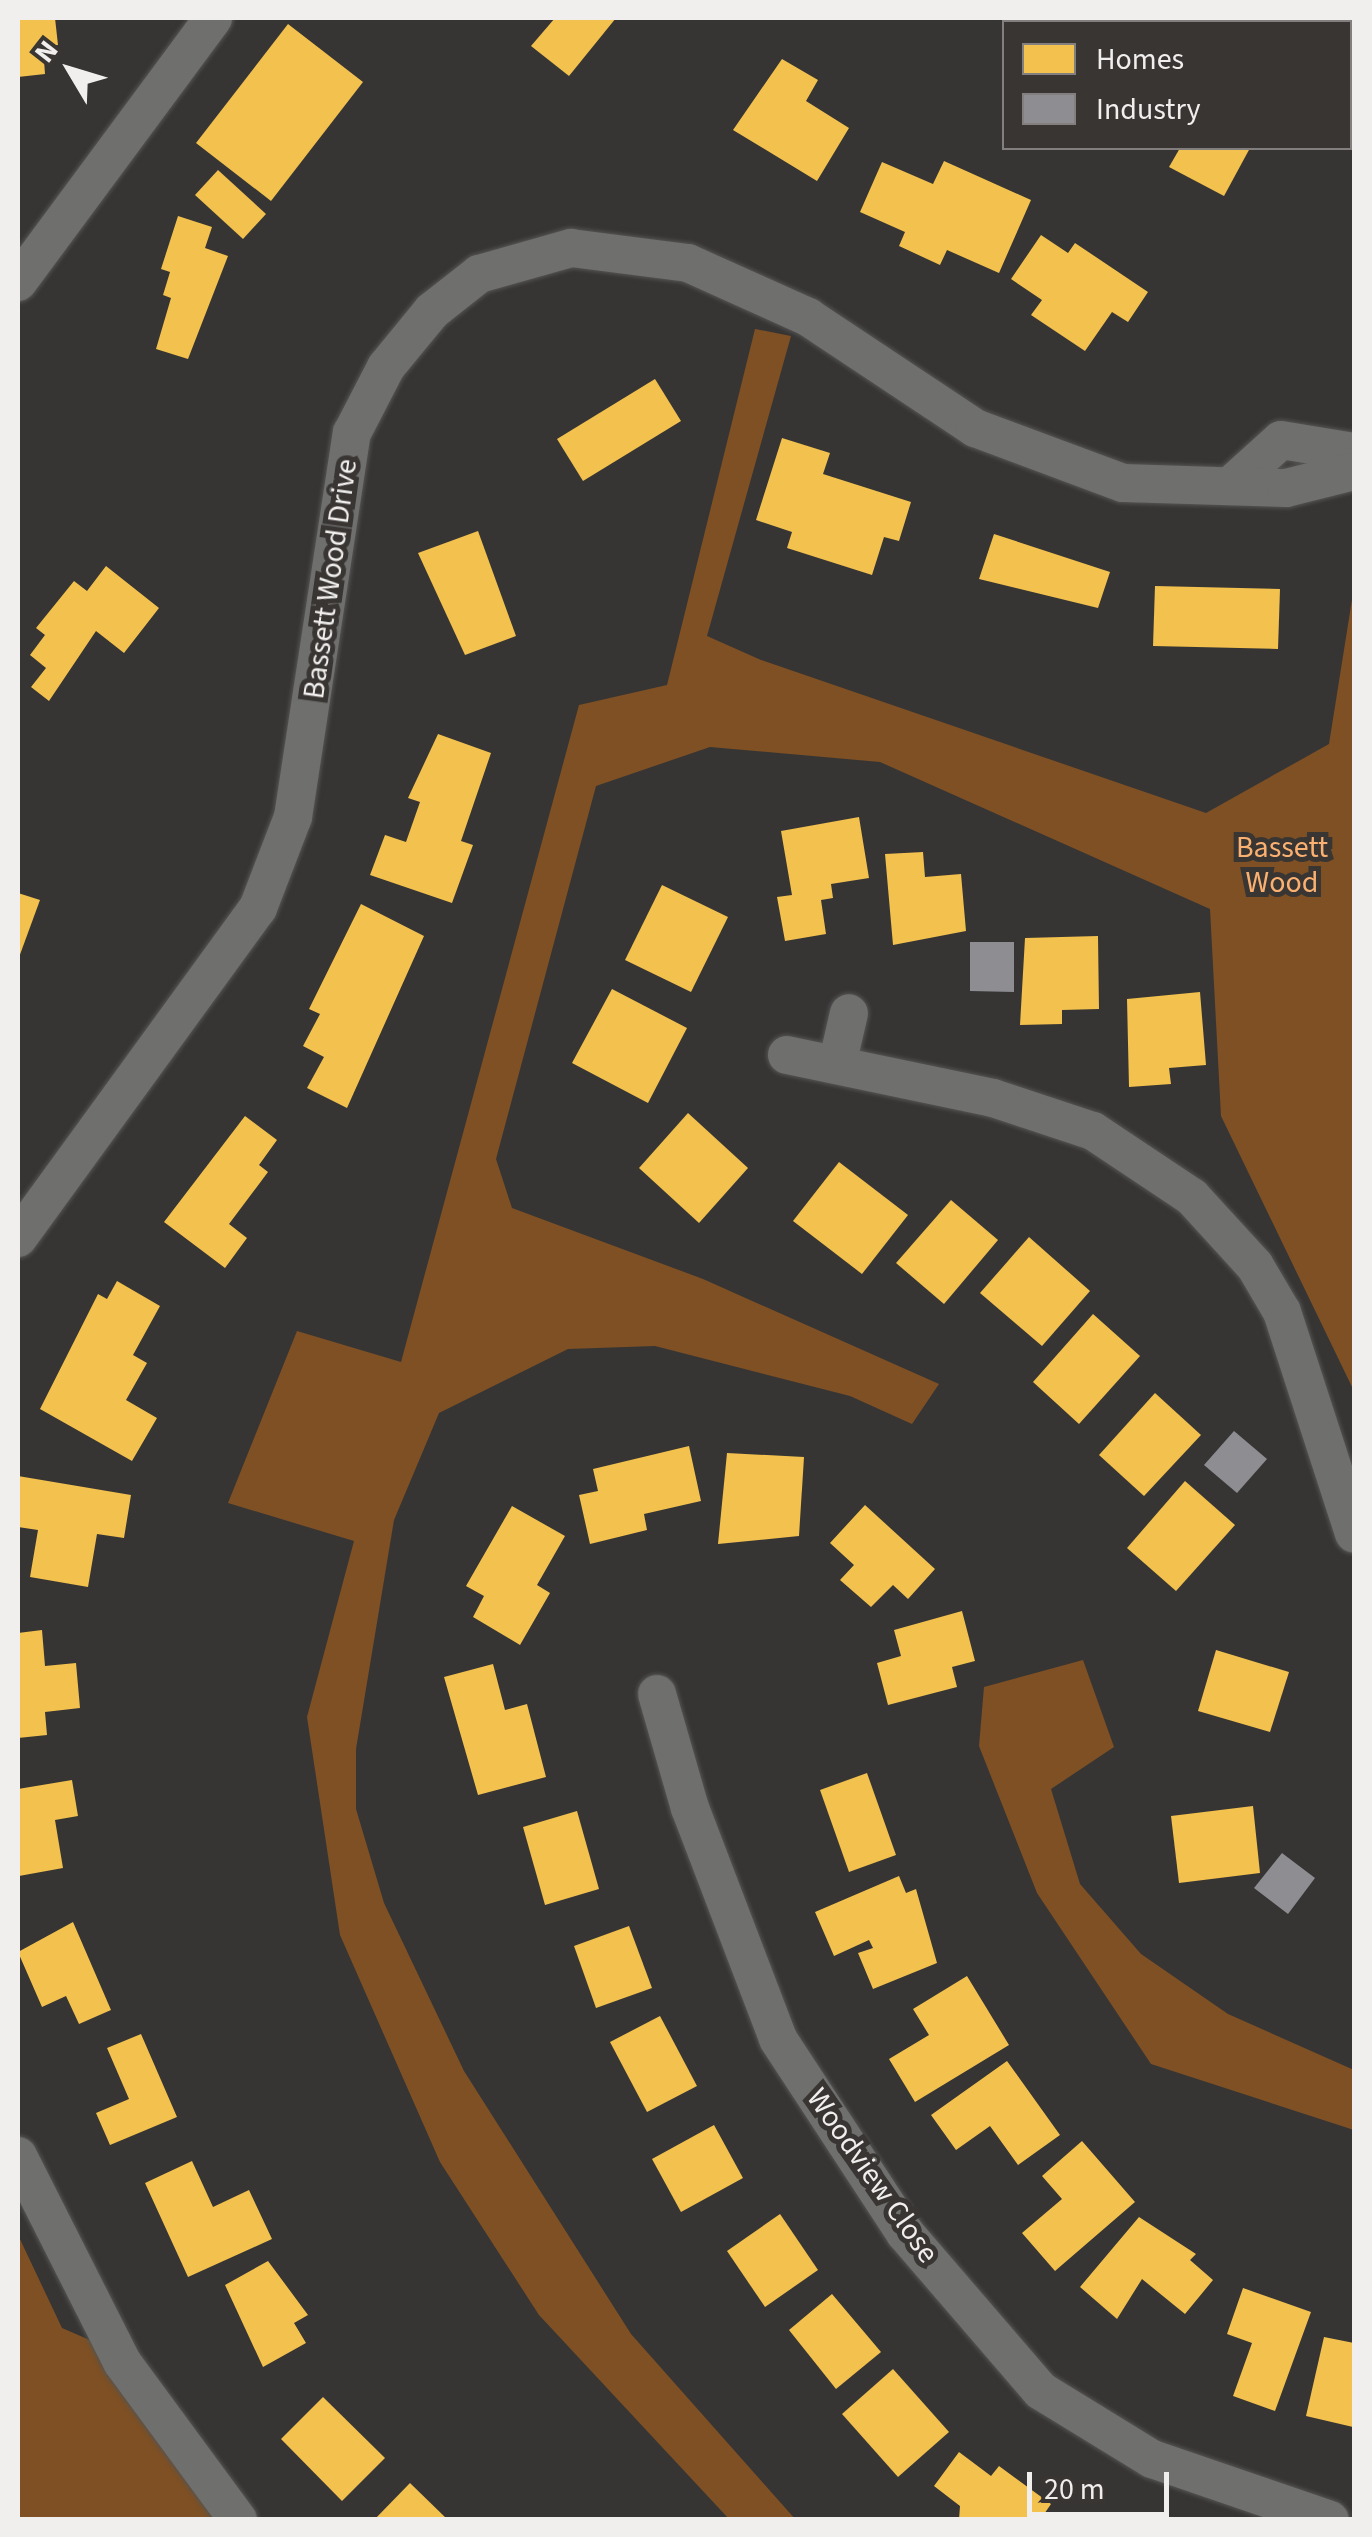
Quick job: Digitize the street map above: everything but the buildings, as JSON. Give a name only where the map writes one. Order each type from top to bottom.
[{"type":"street","points":[[18,282],[213,18]]},
{"type":"street","name":"Bassett Wood Drive","points":[[18,1238],[258,908],[293,816],[352,433],[386,367],[432,310],[479,274],[571,248],[688,263],[808,316],[976,428],[1042,458],[1123,483],[1286,488],[1354,472]]},
{"type":"street","points":[[1231,485],[1281,440],[1354,452]]},
{"type":"street","points":[[837,1065],[849,1013]]},
{"type":"street","points":[[786,1055],[994,1098],[1092,1131],[1192,1197],[1255,1266],[1282,1312],[1354,1534]]},
{"type":"street","name":"Woodview Close","points":[[657,1694],[690,1808],[778,2038],[906,2233],[1041,2391],[1152,2459],[1330,2520]]},
{"type":"street","points":[[18,2156],[122,2362],[238,2520]]},
{"type":"green space","name":"Bassett Wood","points":[[755,329],[791,336],[707,636],[761,660],[1206,813],[1329,744],[1354,587],[1354,1391],[1221,1116],[1210,909],[880,762],[710,747],[596,786],[496,1159],[512,1208],[703,1279],[939,1384],[912,1424],[850,1396],[655,1346],[568,1349],[439,1413],[394,1520],[356,1749],[356,1809],[384,1903],[464,2071],[631,2334],[796,2520],[729,2519],[539,2315],[440,2162],[340,1935],[307,1717],[354,1541],[228,1503],[297,1331],[401,1362],[579,705],[667,685]]},
{"type":"green space","points":[[1083,1660],[1114,1747],[1051,1789],[1080,1884],[1141,1954],[1228,2014],[1354,2070],[1354,2130],[1151,2064],[1037,1893],[979,1746],[984,1687]]},
{"type":"green space","points":[[18,2235],[62,2328],[92,2341],[219,2519],[18,2519]]}]
